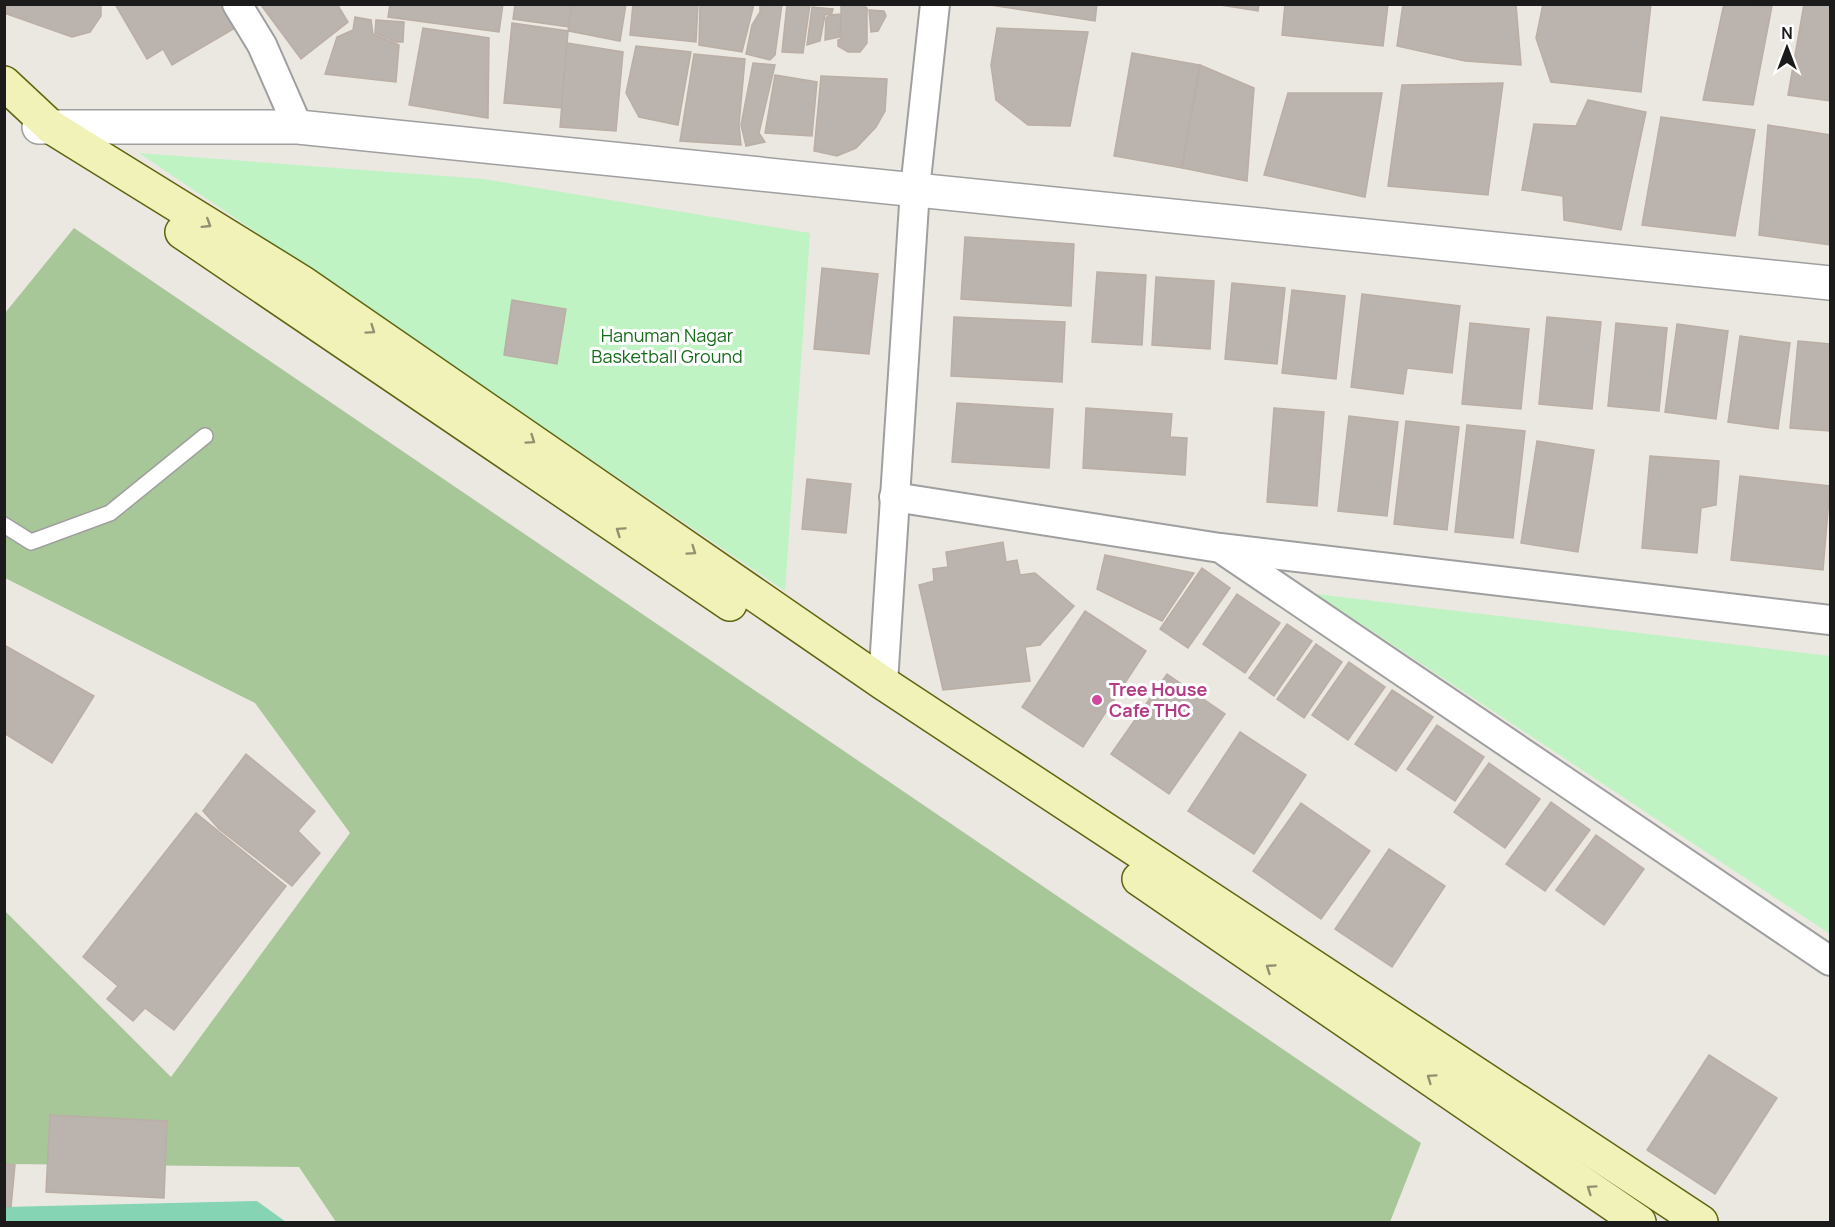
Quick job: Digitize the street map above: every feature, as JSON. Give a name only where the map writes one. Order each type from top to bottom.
[{"type":"main road","points":[[4,83],[28,121],[298,313],[1088,844],[1639,1222]]},
{"type":"main road","points":[[28,121],[303,283],[883,683],[1701,1222]]},
{"type":"street","points":[[237,4],[262,45],[298,127]]},
{"type":"street","points":[[883,683],[915,189],[935,4]]},
{"type":"street","points":[[28,121],[298,127],[1830,283]]},
{"type":"street","points":[[894,497],[1220,548],[1830,620]]},
{"type":"street","points":[[1220,548],[1830,961]]},
{"type":"lane","points":[[4,525],[31,542],[110,513],[206,436]]},
{"type":"green space","name":"Hanuman Nagar Basketball Ground","points":[[139,153],[484,179],[810,233],[785,591]]},
{"type":"green space","points":[[74,228],[1421,1143],[1390,1222],[336,1222],[299,1167],[5,1164],[4,910],[171,1077],[350,833],[255,703],[5,578],[5,313]]},
{"type":"green space","points":[[1316,594],[1830,656],[1830,934]]},
{"type":"green space","points":[[257,1201],[286,1222],[5,1222],[4,1207]]},
{"type":"building","points":[[4,4],[101,4],[101,16],[90,32],[72,37],[4,13]]},
{"type":"building","points":[[115,4],[221,4],[235,28],[172,65],[163,49],[147,59]]},
{"type":"building","points":[[337,4],[348,22],[301,59],[261,5]]},
{"type":"building","points":[[390,4],[503,4],[499,32],[388,17]]},
{"type":"building","points":[[515,4],[572,4],[569,27],[513,19]]},
{"type":"building","points":[[572,4],[626,4],[620,41],[568,31]]},
{"type":"building","points":[[633,4],[698,4],[696,42],[630,35]]},
{"type":"building","points":[[700,4],[754,4],[742,52],[699,45]]},
{"type":"building","points":[[760,4],[782,4],[775,55],[770,60],[746,54],[752,25],[760,12]]},
{"type":"building","points":[[787,4],[810,4],[803,53],[782,52]]},
{"type":"building","points":[[841,4],[863,5],[867,8],[867,43],[860,52],[848,52],[838,46],[838,40],[841,39]]},
{"type":"building","points":[[984,4],[1097,4],[1095,21]]},
{"type":"building","points":[[1214,4],[1259,4],[1258,11]]},
{"type":"building","points":[[1285,4],[1388,4],[1383,46],[1282,35]]},
{"type":"building","points":[[1403,4],[1516,4],[1521,65],[1465,61],[1397,46]]},
{"type":"building","points":[[1543,4],[1651,4],[1641,92],[1551,82],[1536,38]]},
{"type":"building","points":[[1724,4],[1772,6],[1753,105],[1703,100]]},
{"type":"building","points":[[1804,4],[1830,4],[1830,101],[1788,95]]},
{"type":"building","points":[[812,7],[833,9],[832,13],[825,15],[820,41],[807,45]]},
{"type":"building","points":[[869,10],[884,11],[886,16],[878,31],[871,32]]},
{"type":"building","points":[[841,14],[840,37],[825,40],[826,18],[829,15]]},
{"type":"building","points":[[355,17],[371,20],[373,34],[399,45],[396,82],[325,74],[337,37],[353,30]]},
{"type":"building","points":[[376,20],[404,22],[403,42],[396,42],[375,33]]},
{"type":"building","points":[[512,23],[568,31],[562,108],[504,103]]},
{"type":"building","points":[[423,28],[489,38],[488,118],[409,105]]},
{"type":"building","points":[[997,28],[1088,32],[1070,126],[1028,125],[996,100],[991,65]]},
{"type":"building","points":[[567,43],[623,52],[616,131],[560,127]]},
{"type":"building","points":[[636,46],[691,52],[678,125],[639,117],[626,93]]},
{"type":"building","points":[[1132,53],[1200,65],[1182,168],[1114,156]]},
{"type":"building","points":[[694,54],[745,59],[739,125],[741,145],[680,141]]},
{"type":"building","points":[[753,63],[775,65],[759,133],[765,142],[746,146],[741,125]]},
{"type":"building","points":[[1200,65],[1254,88],[1247,181],[1182,168]]},
{"type":"building","points":[[775,75],[817,82],[812,136],[765,133]]},
{"type":"building","points":[[821,76],[887,79],[885,111],[876,127],[856,148],[837,156],[814,151]]},
{"type":"building","points":[[1503,83],[1488,195],[1388,186],[1402,85]]},
{"type":"building","points":[[1288,93],[1382,93],[1365,197],[1264,175]]},
{"type":"building","points":[[1588,100],[1646,112],[1621,230],[1564,220],[1563,196],[1522,190],[1534,124],[1576,126]]},
{"type":"building","points":[[1661,117],[1755,130],[1735,236],[1642,225]]},
{"type":"building","points":[[1768,125],[1830,135],[1830,245],[1759,235]]},
{"type":"building","points":[[965,237],[1074,244],[1071,306],[961,299]]},
{"type":"building","points":[[822,268],[878,274],[869,354],[814,349]]},
{"type":"building","points":[[1097,272],[1146,275],[1142,345],[1092,342]]},
{"type":"building","points":[[1156,277],[1214,281],[1210,349],[1152,345]]},
{"type":"building","points":[[1232,283],[1285,288],[1277,364],[1225,359]]},
{"type":"building","points":[[1292,290],[1345,296],[1336,379],[1282,373]]},
{"type":"building","points":[[1362,294],[1460,306],[1452,373],[1407,368],[1403,394],[1351,387]]},
{"type":"building","points":[[512,300],[566,309],[557,364],[504,355]]},
{"type":"building","points":[[954,317],[1065,322],[1062,382],[951,376]]},
{"type":"building","points":[[1547,317],[1601,322],[1592,409],[1539,404]]},
{"type":"building","points":[[1470,323],[1529,329],[1521,409],[1462,404]]},
{"type":"building","points":[[1616,323],[1667,328],[1659,411],[1608,406]]},
{"type":"building","points":[[1677,324],[1728,331],[1716,419],[1665,412]]},
{"type":"building","points":[[1740,336],[1790,343],[1778,429],[1728,422]]},
{"type":"building","points":[[1798,341],[1830,344],[1830,431],[1790,428]]},
{"type":"building","points":[[957,403],[1053,409],[1049,468],[952,462]]},
{"type":"building","points":[[1086,408],[1172,414],[1170,437],[1187,438],[1185,475],[1083,468]]},
{"type":"building","points":[[1274,408],[1324,412],[1317,506],[1267,502]]},
{"type":"building","points":[[1349,416],[1398,422],[1387,516],[1338,511]]},
{"type":"building","points":[[1406,421],[1459,427],[1447,530],[1394,524]]},
{"type":"building","points":[[1467,425],[1525,431],[1513,538],[1455,532]]},
{"type":"building","points":[[1537,441],[1594,450],[1578,552],[1521,543]]},
{"type":"building","points":[[1650,456],[1719,461],[1716,505],[1701,508],[1697,553],[1642,548]]},
{"type":"building","points":[[1740,476],[1830,486],[1823,570],[1731,560]]},
{"type":"building","points":[[807,479],[851,484],[846,533],[802,529]]},
{"type":"building","points":[[1003,542],[1006,562],[1017,560],[1020,575],[1035,573],[1074,606],[1040,645],[1025,647],[1030,681],[943,690],[919,585],[934,581],[933,569],[948,567],[946,552]]},
{"type":"building","points":[[1105,555],[1194,573],[1162,621],[1097,589]]},
{"type":"building","points":[[1202,568],[1230,588],[1188,648],[1160,629]]},
{"type":"building","points":[[1237,594],[1280,623],[1245,673],[1203,644]]},
{"type":"building","points":[[1085,611],[1146,651],[1083,747],[1022,707]]},
{"type":"building","points":[[1287,624],[1312,641],[1274,696],[1249,678]]},
{"type":"building","points":[[1316,644],[1342,662],[1304,718],[1277,699]]},
{"type":"building","points":[[4,645],[94,696],[52,763],[4,733]]},
{"type":"building","points":[[1349,662],[1385,687],[1348,740],[1312,715]]},
{"type":"building","points":[[1167,674],[1225,714],[1169,794],[1111,754]]},
{"type":"building","points":[[1392,690],[1433,717],[1396,771],[1355,744]]},
{"type":"building","points":[[1437,725],[1484,757],[1455,801],[1407,769]]},
{"type":"building","points":[[1240,732],[1306,775],[1254,854],[1188,811]]},
{"type":"building","points":[[246,754],[315,811],[298,831],[320,853],[292,886],[219,829],[203,811]]},
{"type":"building","points":[[1489,763],[1540,799],[1505,848],[1454,812]]},
{"type":"building","points":[[1551,802],[1590,830],[1545,891],[1506,864]]},
{"type":"building","points":[[1301,803],[1370,851],[1321,919],[1253,871]]},
{"type":"building","points":[[196,813],[286,886],[174,1030],[145,1008],[133,1021],[107,999],[118,986],[83,957]]},
{"type":"building","points":[[1596,835],[1644,869],[1604,925],[1556,890]]},
{"type":"building","points":[[1389,849],[1445,886],[1392,967],[1335,929]]},
{"type":"building","points":[[1709,1055],[1777,1098],[1715,1194],[1647,1150]]},
{"type":"building","points":[[50,1115],[167,1121],[164,1198],[46,1192]]},
{"type":"building","points":[[4,1164],[15,1165],[11,1207],[4,1206]]},
{"type":"place","name":"Tree House Cafe THC","points":[[1097,700]]}]
